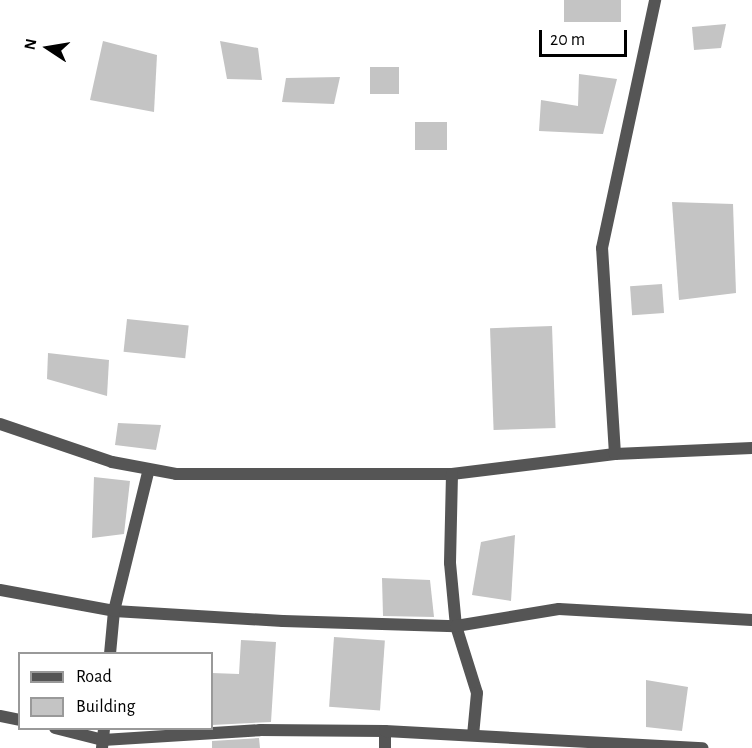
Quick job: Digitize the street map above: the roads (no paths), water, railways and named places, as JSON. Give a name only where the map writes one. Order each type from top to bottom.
[{"type":"street","points":[[615,454],[602,248],[655,0]]},
{"type":"street","points":[[0,424],[112,462],[176,474],[452,474],[615,454],[752,448]]},
{"type":"street","points":[[110,652],[114,611],[149,469]]},
{"type":"street","points":[[452,474],[450,563],[456,626],[477,693],[473,735]]},
{"type":"street","points":[[0,590],[114,611],[456,626],[559,609],[752,620]]},
{"type":"street","points":[[0,716],[18,720]]},
{"type":"street","points":[[60,730],[103,739],[260,730],[385,731],[473,735],[526,743],[703,748]]},
{"type":"street","points":[[385,731],[385,748]]}]
